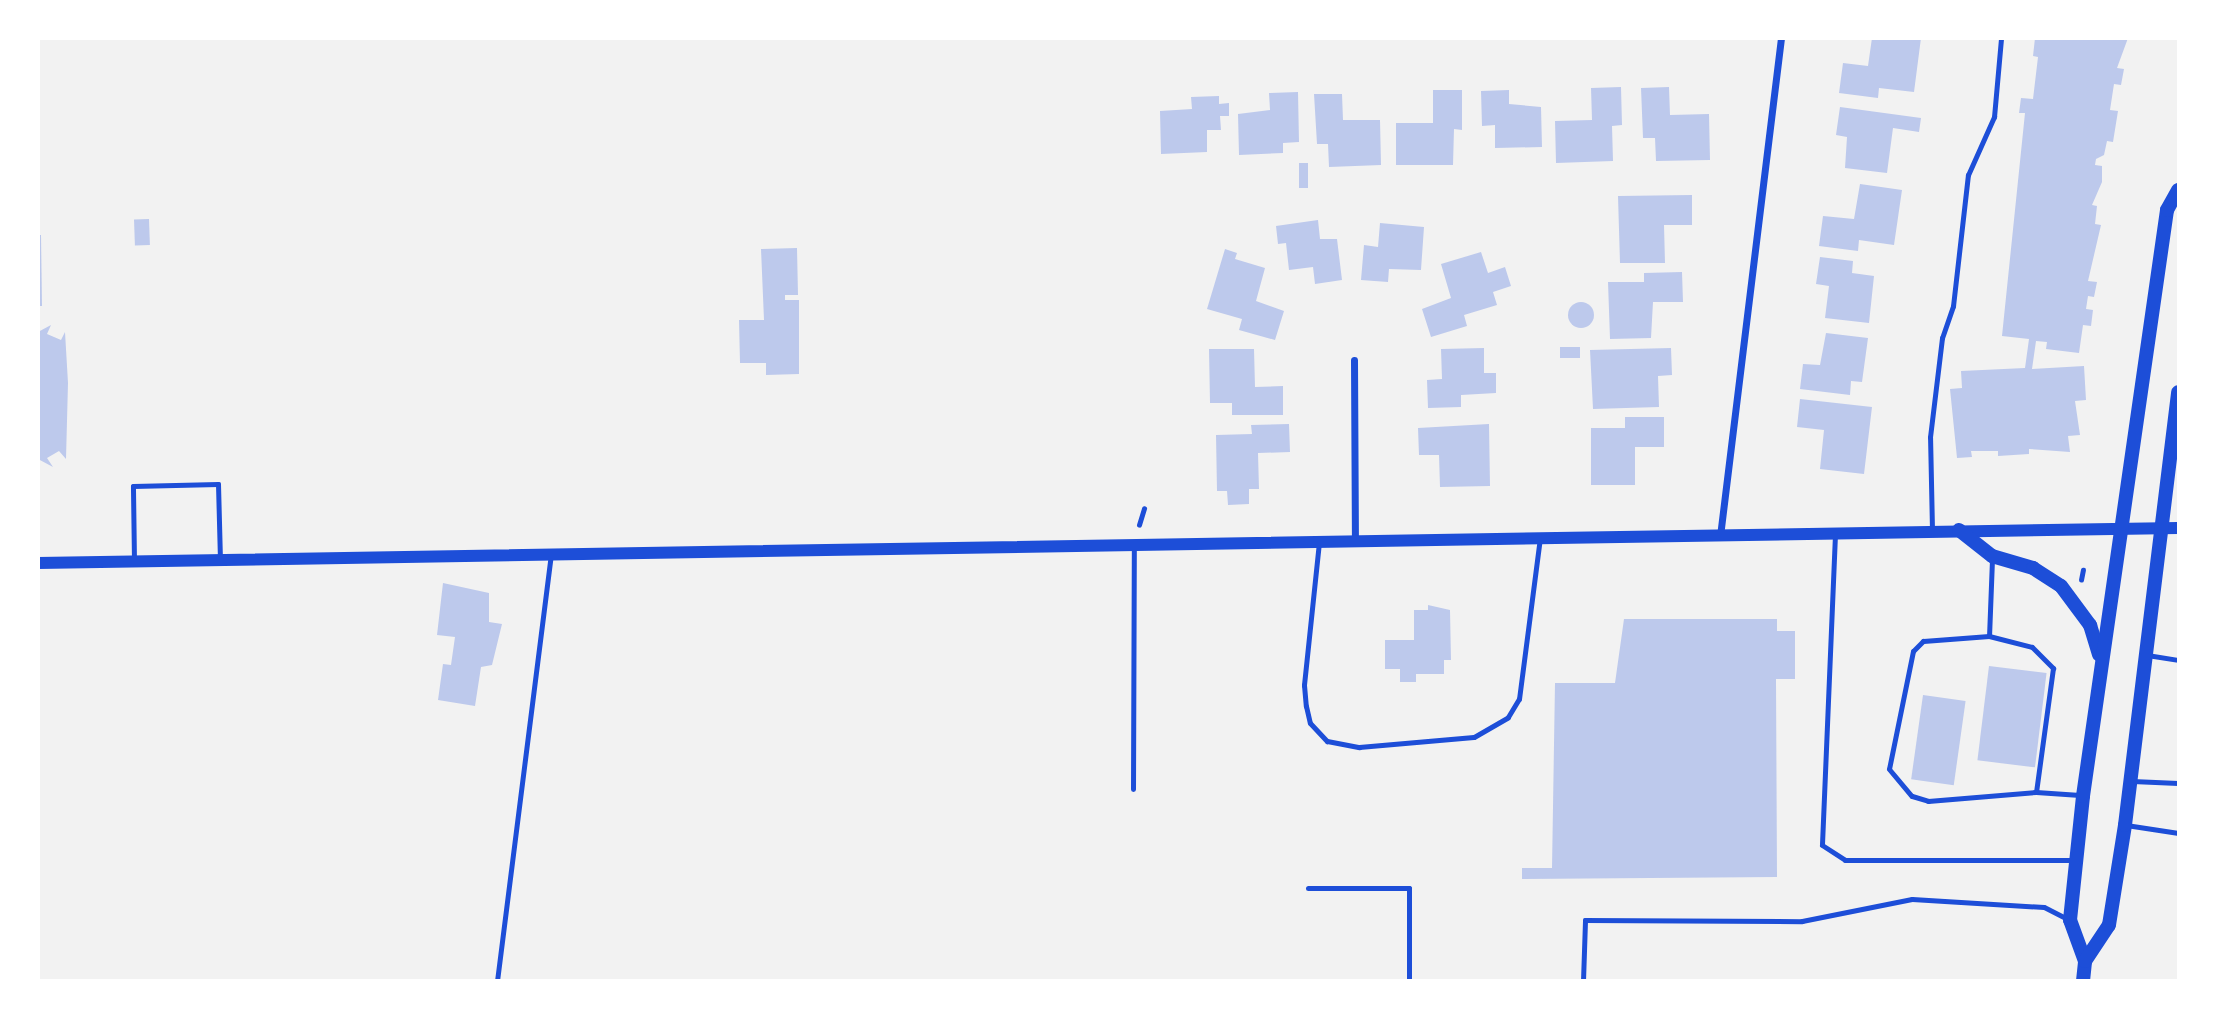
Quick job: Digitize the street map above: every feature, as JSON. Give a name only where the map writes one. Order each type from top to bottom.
[{"type":"main road","points":[[2083,981],[2085,961],[2070,920],[2083,796],[2119,528],[2167,210],[2179,190]]},
{"type":"main road","points":[[2085,961],[2109,925],[2132,781],[2179,392]]},
{"type":"main road","points":[[1959,530],[1992,556],[2033,568],[2061,586],[2090,625],[2101,663]]},
{"type":"street","points":[[1720,536],[1781,38]]},
{"type":"street","points":[[1354,360],[1355,541]]},
{"type":"street","points":[[38,563],[552,552],[2179,528]]},
{"type":"lane","points":[[1933,530],[1930,437],[1942,338],[1953,306],[1968,175],[1994,117],[2001,38]]},
{"type":"lane","points":[[134,561],[133,485],[218,484],[220,559]]},
{"type":"lane","points":[[1835,534],[1822,845],[1845,860],[2076,860]]},
{"type":"lane","points":[[1319,542],[1304,685],[1306,706],[1310,723],[1327,741],[1359,747],[1474,737],[1508,717],[1520,699],[1540,538]]},
{"type":"lane","points":[[1133,789],[1134,544]]},
{"type":"lane","points":[[497,981],[552,552]]},
{"type":"lane","points":[[1989,636],[1992,556]]},
{"type":"lane","points":[[2036,792],[2053,668],[2032,647],[1989,636],[1923,641],[1913,651],[1889,769],[1912,796],[1928,801],[2036,792],[2083,796]]},
{"type":"lane","points":[[2147,655],[2179,660]]},
{"type":"lane","points":[[2132,781],[2179,783]]},
{"type":"lane","points":[[2125,825],[2179,833]]},
{"type":"lane","points":[[1308,888],[1409,888],[1409,981]]},
{"type":"lane","points":[[1583,981],[1585,920],[1802,921],[1912,899],[2044,907],[2070,920]]},
{"type":"path","points":[[2082,578],[2092,580]]},
{"type":"building","points":[[1872,38],[1921,38],[1914,92],[1879,88],[1878,98],[1839,93],[1843,63],[1868,66]]},
{"type":"building","points":[[2035,38],[2128,38],[2117,68],[2124,69],[2121,85],[2114,84],[2110,110],[2118,111],[2113,142],[2107,141],[2104,155],[2096,159],[2095,165],[2102,166],[2102,182],[2092,205],[2097,206],[2095,224],[2101,225],[2088,281],[2097,282],[2094,297],[2088,296],[2086,309],[2093,310],[2091,326],[2083,325],[2079,353],[2046,349],[2047,342],[2036,341],[2032,369],[2084,366],[2086,400],[2075,401],[2080,435],[2068,436],[2070,452],[2029,449],[2029,454],[1998,456],[1998,451],[1971,451],[1972,457],[1957,458],[1950,389],[1962,388],[1961,371],[2025,368],[2029,339],[2002,336],[2025,113],[2019,113],[2021,98],[2033,99],[2038,57],[2033,56]]},
{"type":"building","points":[[1621,87],[1622,125],[1612,126],[1613,161],[1556,163],[1555,121],[1592,120],[1591,88]]},
{"type":"building","points":[[1669,87],[1670,115],[1709,114],[1710,160],[1656,161],[1655,138],[1643,138],[1641,88]]},
{"type":"building","points":[[1433,90],[1462,90],[1462,130],[1454,129],[1453,165],[1396,165],[1396,123],[1433,123]]},
{"type":"building","points":[[1509,90],[1509,104],[1541,107],[1542,147],[1495,148],[1495,125],[1482,126],[1481,91]]},
{"type":"building","points":[[1298,92],[1299,142],[1283,143],[1283,153],[1239,155],[1238,114],[1270,110],[1269,93]]},
{"type":"building","points":[[1314,94],[1342,94],[1343,120],[1380,120],[1381,165],[1329,167],[1328,144],[1317,144]]},
{"type":"building","points":[[1219,96],[1219,104],[1229,103],[1229,116],[1220,116],[1221,130],[1207,130],[1207,152],[1161,154],[1160,111],[1192,109],[1191,97]]},
{"type":"building","points":[[1840,107],[1921,118],[1919,132],[1893,128],[1887,173],[1845,168],[1847,137],[1836,135]]},
{"type":"building","points":[[1299,163],[1308,163],[1308,188],[1299,188]]},
{"type":"building","points":[[1860,184],[1902,190],[1894,245],[1859,240],[1858,251],[1819,246],[1823,216],[1854,219]]},
{"type":"building","points":[[1692,195],[1692,225],[1664,225],[1665,263],[1620,263],[1618,196]]},
{"type":"building","points":[[149,219],[150,245],[135,246],[134,220]]},
{"type":"building","points":[[1318,220],[1320,239],[1337,239],[1342,280],[1315,284],[1313,267],[1289,270],[1286,243],[1278,244],[1276,226]]},
{"type":"building","points":[[1380,223],[1424,227],[1421,270],[1389,269],[1388,282],[1361,280],[1364,245],[1378,247]]},
{"type":"building","points":[[38,235],[41,235],[42,306],[38,306]]},
{"type":"building","points":[[797,248],[798,295],[785,295],[785,300],[799,300],[799,374],[766,375],[766,363],[740,363],[739,320],[764,320],[761,249]]},
{"type":"building","points":[[1225,249],[1237,253],[1235,259],[1265,268],[1256,301],[1284,311],[1275,340],[1239,330],[1242,319],[1207,309]]},
{"type":"building","points":[[1481,252],[1488,273],[1505,267],[1511,286],[1493,292],[1497,305],[1464,315],[1467,326],[1431,337],[1422,309],[1451,298],[1441,264]]},
{"type":"building","points":[[1820,257],[1853,261],[1852,273],[1874,276],[1869,323],[1825,318],[1829,286],[1816,284]]},
{"type":"building","points":[[1682,272],[1683,302],[1653,302],[1651,338],[1610,339],[1608,282],[1644,282],[1644,273]]},
{"type":"building","points":[[1581,302],[1590,306],[1594,315],[1590,324],[1581,328],[1572,324],[1568,315],[1572,306]]},
{"type":"building","points":[[51,325],[47,334],[61,340],[65,332],[68,383],[66,459],[59,451],[47,458],[53,467],[38,459],[38,332]]},
{"type":"building","points":[[1826,333],[1868,338],[1862,382],[1851,381],[1850,395],[1800,389],[1803,364],[1820,365]]},
{"type":"building","points":[[1560,347],[1580,347],[1580,358],[1560,358]]},
{"type":"building","points":[[1484,348],[1484,373],[1496,373],[1496,393],[1461,395],[1461,407],[1428,408],[1427,380],[1442,379],[1441,349]]},
{"type":"building","points":[[1671,348],[1672,375],[1658,376],[1659,407],[1593,409],[1590,350]]},
{"type":"building","points":[[1209,349],[1254,349],[1255,387],[1283,386],[1283,415],[1232,415],[1232,403],[1210,403]]},
{"type":"building","points":[[1800,399],[1872,407],[1864,474],[1820,469],[1824,430],[1797,427]]},
{"type":"building","points":[[1625,417],[1664,417],[1664,447],[1635,447],[1635,485],[1591,485],[1591,428],[1625,428]]},
{"type":"building","points":[[1289,424],[1290,452],[1258,453],[1259,489],[1249,489],[1249,504],[1228,505],[1227,491],[1217,491],[1216,435],[1252,434],[1251,425]]},
{"type":"building","points":[[1489,424],[1490,486],[1440,487],[1439,455],[1419,455],[1418,428]]},
{"type":"building","points":[[443,583],[489,593],[489,622],[502,624],[492,665],[481,667],[475,706],[438,700],[443,664],[451,665],[455,637],[437,635]]},
{"type":"building","points":[[1428,605],[1450,610],[1451,660],[1444,660],[1444,674],[1416,674],[1416,682],[1400,682],[1400,669],[1385,669],[1385,640],[1414,640],[1414,610],[1428,610]]},
{"type":"building","points":[[1624,619],[1777,619],[1777,631],[1795,631],[1795,679],[1776,679],[1777,877],[1522,879],[1522,868],[1552,868],[1555,683],[1615,683]]},
{"type":"building","points":[[1989,666],[2047,673],[2035,767],[1977,760]]},
{"type":"building","points":[[1923,695],[1966,701],[1954,785],[1911,779]]}]
